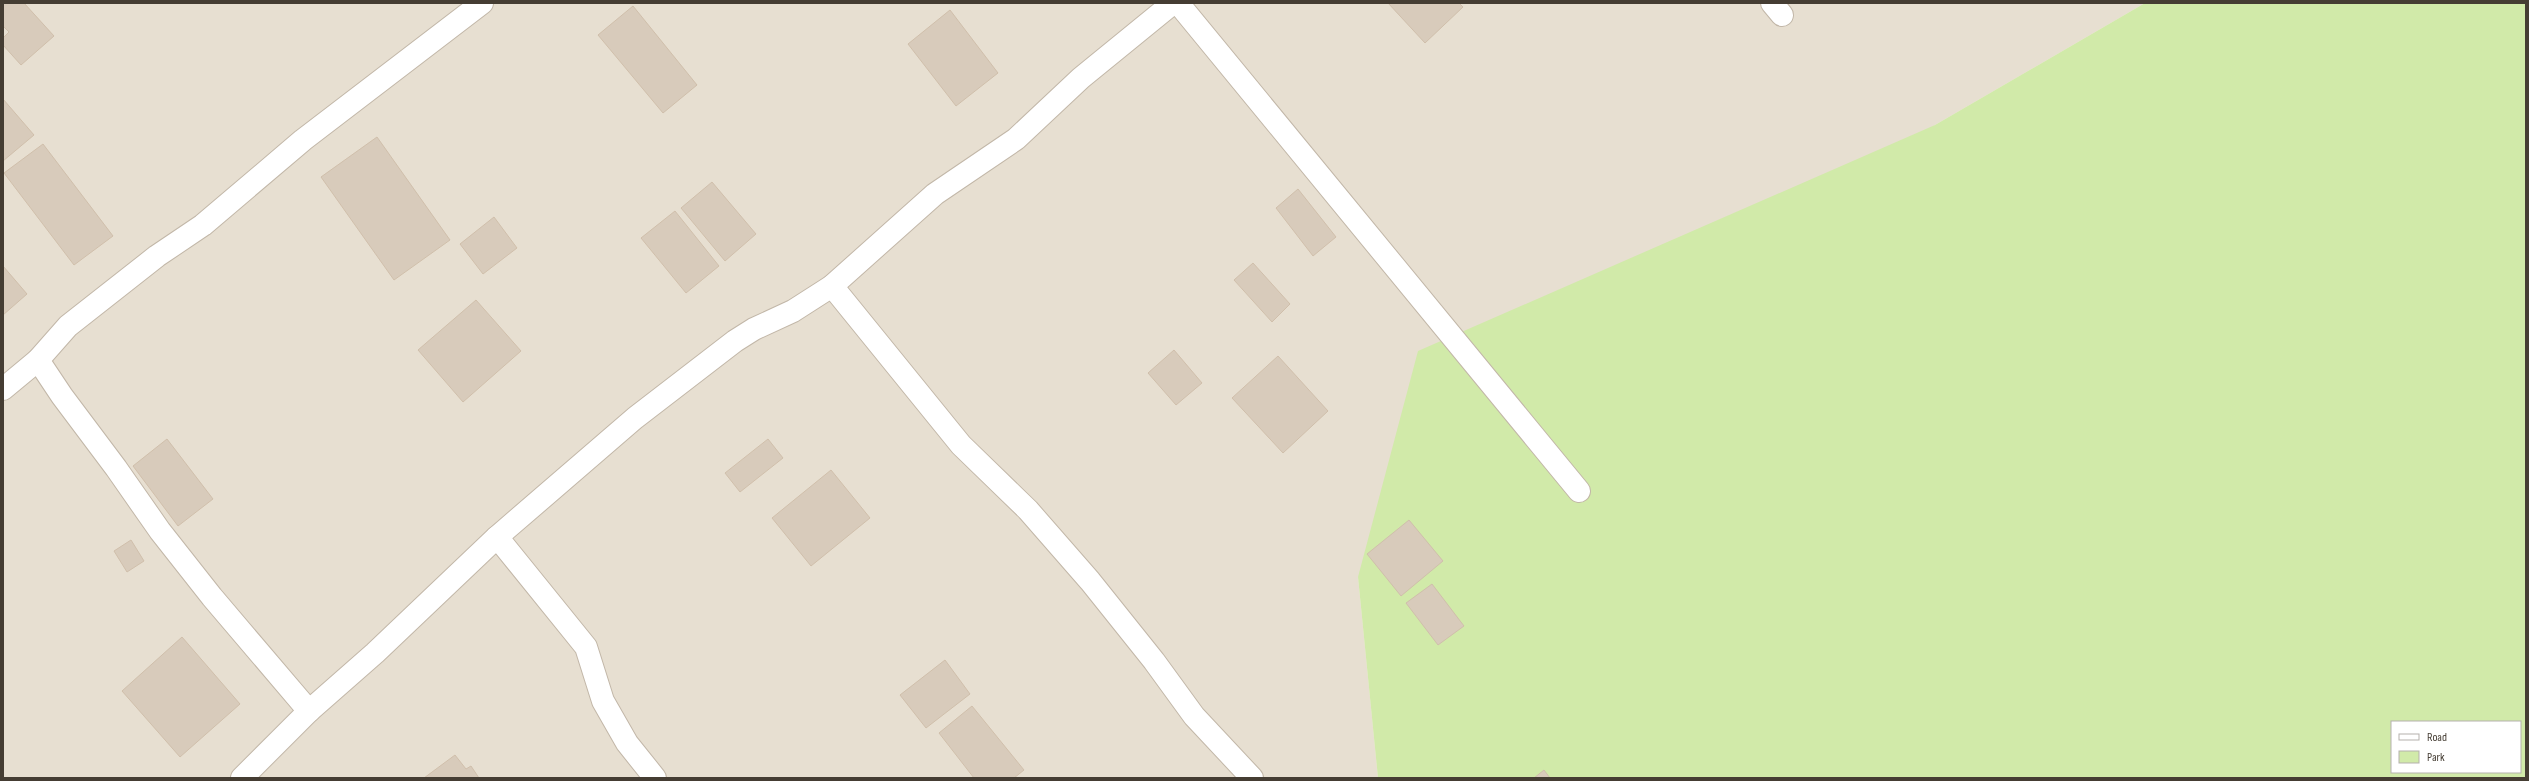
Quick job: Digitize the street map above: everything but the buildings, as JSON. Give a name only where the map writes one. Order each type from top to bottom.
[{"type":"street","points":[[3,389],[38,360],[68,326],[157,256],[203,225],[303,140],[482,3]]},
{"type":"street","points":[[242,778],[309,711],[375,653],[497,537],[635,418],[735,341],[754,329],[793,311],[832,286],[935,194],[1016,139],[1081,78],[1172,3]]},
{"type":"street","points":[[1178,3],[1580,491]]},
{"type":"street","points":[[832,286],[961,445],[1028,510],[1075,563],[1154,661],[1194,716],[1252,778]]},
{"type":"street","points":[[38,360],[62,396],[116,468],[160,531],[212,597],[309,711]]},
{"type":"street","points":[[497,537],[586,647],[603,701],[627,743],[655,778]]},
{"type":"shaded area","points":[[3,3],[2145,3],[1935,125],[1358,577],[1378,778],[3,778]]},
{"type":"green space","points":[[2145,3],[2526,3],[2526,778],[1378,778],[1358,577],[1418,351],[1935,125]]}]
